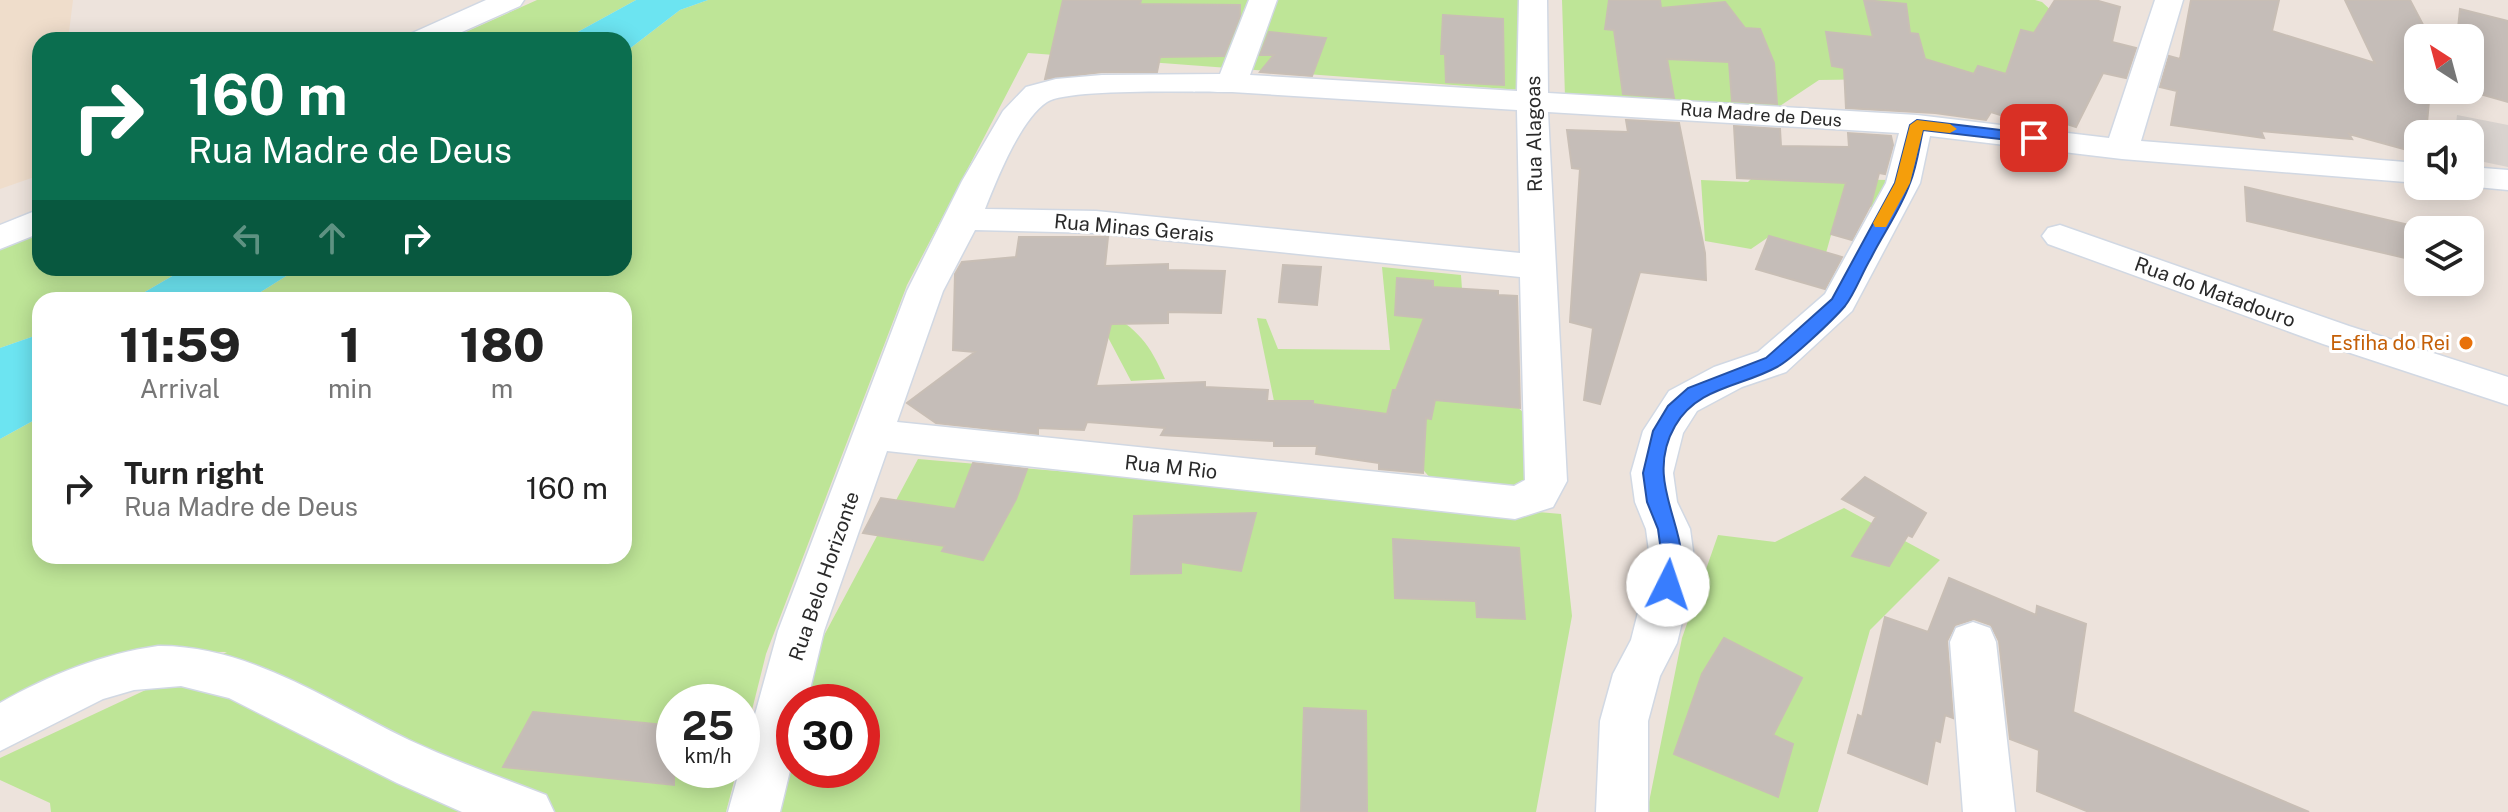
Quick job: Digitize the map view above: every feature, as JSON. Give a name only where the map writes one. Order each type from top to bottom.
[{"type":"street","points":[[438,32],[510,0]]},
{"type":"street","points":[[1232,83],[1263,0]]},
{"type":"street","name":"Rua Alagoas","points":[[1469,498],[1515,503],[1529,500],[1538,495],[1546,481],[1532,101],[1533,0]]},
{"type":"street","points":[[2122,149],[2169,0]]},
{"type":"street","name":"Rua Madre de Deus","points":[[963,219],[979,181],[1028,100],[1056,88],[1102,84],[1232,83],[1917,125],[2122,149],[2404,172]]},
{"type":"street","points":[[1622,812],[1624,721],[1637,674],[1654,643],[1668,585],[1671,551],[1668,529],[1656,502],[1652,473],[1663,431],[1675,411],[1695,392],[1772,362],[1839,302],[1903,183],[1917,125]]},
{"type":"street","points":[[2484,178],[2508,180]]},
{"type":"street","points":[[874,435],[925,291],[963,219]]},
{"type":"street","name":"Rua Minas Gerais","points":[[963,219],[1096,222],[1538,267]]},
{"type":"street","points":[[0,238],[32,224]]},
{"type":"street","name":"Rua do Matadouro","points":[[2060,236],[2336,335],[2508,391]]},
{"type":"street","name":"Rua M Rio","points":[[874,435],[1469,498]]},
{"type":"street","name":"Rua Belo Horizonte","points":[[754,812],[801,631],[874,435]]},
{"type":"street","points":[[1973,642],[1989,812]]},
{"type":"street","points":[[0,729],[36,706],[85,685],[132,671],[181,666],[232,677],[431,774],[528,812]]},
{"type":"shaded area","points":[[0,0],[73,0],[69,32],[32,32],[32,178],[0,189]]},
{"type":"shaded area","points":[[2457,115],[2482,120],[2456,120]]},
{"type":"shaded area","points":[[2484,120],[2508,125],[2508,167],[2484,162]]},
{"type":"green space","points":[[537,0],[636,0],[578,32],[466,32]]},
{"type":"green space","points":[[708,0],[1521,0],[1520,90],[1028,53],[907,285],[766,654],[758,684],[656,684],[656,788],[732,788],[726,812],[51,812],[50,803],[0,780],[0,758],[227,652],[129,651],[0,717],[0,439],[32,421],[32,564],[632,564],[632,292],[261,292],[286,276],[632,276],[632,47],[680,10]]},
{"type":"green space","points":[[1562,0],[2035,0],[2042,2],[2068,26],[2026,77],[1819,80],[1774,110],[1565,97]]},
{"type":"green space","points":[[1752,178],[1890,180],[1877,208],[1840,203],[1826,253],[1770,236],[1751,249],[1705,241],[1701,180],[1748,182]]},
{"type":"green space","points":[[32,234],[32,276],[172,276],[145,292],[32,292],[32,337],[0,348],[0,249]]},
{"type":"green space","points":[[1382,267],[1461,275],[1464,355],[1532,421],[1542,488],[1437,486],[1374,412],[1274,401],[1257,318],[1266,319],[1278,349],[1390,350]]},
{"type":"green space","points":[[1104,310],[1142,338],[1165,379],[1131,381],[1102,326]]},
{"type":"green space","points":[[918,459],[1561,514],[1572,616],[1536,812],[730,812],[743,788],[760,788],[760,756],[776,726],[776,788],[880,788],[880,684],[798,684]]},
{"type":"green space","points":[[1844,508],[1940,560],[1870,630],[1818,812],[1647,812],[1682,638],[1718,535],[1775,542]]},
{"type":"water","points":[[636,0],[708,0],[680,10],[632,47],[632,32],[578,32]]},
{"type":"water","points":[[172,276],[286,276],[261,292],[145,292]]},
{"type":"water","points":[[32,337],[32,421],[0,439],[0,348]]},
{"type":"building","points":[[1063,0],[1240,5],[1240,16],[1224,56],[1160,57],[1157,72],[1102,72],[1045,79]]},
{"type":"building","points":[[1609,0],[1660,0],[1661,8],[1725,2],[1745,28],[1760,29],[1774,63],[1777,104],[1732,101],[1729,62],[1667,59],[1674,98],[1623,94],[1614,30],[1605,29]]},
{"type":"building","points":[[1864,0],[1906,4],[1910,33],[1918,34],[1925,59],[1974,74],[1978,66],[2006,74],[2021,30],[2034,33],[2055,0],[2095,0],[2120,7],[2112,42],[2136,48],[2126,78],[2103,73],[2076,127],[2048,118],[2043,127],[2038,127],[1991,112],[1986,120],[1935,113],[1846,108],[1844,68],[1832,66],[1826,32],[1873,37]]},
{"type":"building","points":[[2191,0],[2279,0],[2272,31],[2375,63],[2345,0],[2410,0],[2423,24],[2404,24],[2404,104],[2429,104],[2427,120],[2404,120],[2404,149],[2349,134],[2352,139],[2261,131],[2264,138],[2171,125],[2177,91],[2160,87],[2169,56],[2180,59]]},
{"type":"building","points":[[2460,9],[2508,21],[2508,102],[2484,95],[2484,24],[2458,24]]},
{"type":"building","points":[[1443,15],[1503,19],[1504,85],[1446,82],[1445,54],[1441,54]]},
{"type":"building","points":[[1269,32],[1326,38],[1312,76],[1260,72],[1274,55],[1260,55]]},
{"type":"building","points":[[1626,120],[1679,123],[1705,253],[1706,280],[1640,272],[1600,404],[1584,400],[1593,328],[1570,322],[1580,169],[1572,168],[1567,130],[1628,132]]},
{"type":"building","points":[[1734,126],[1780,129],[1781,146],[1849,147],[1848,133],[1891,136],[1893,145],[1885,174],[1879,173],[1871,204],[1852,240],[1831,234],[1846,183],[1737,178]]},
{"type":"building","points":[[2245,187],[2404,224],[2404,258],[2247,221]]},
{"type":"building","points":[[1769,236],[1842,257],[1825,289],[1756,269]]},
{"type":"building","points":[[1019,237],[1108,237],[1105,266],[1168,264],[1168,270],[1225,271],[1221,313],[1168,312],[1168,323],[1111,324],[1096,386],[1205,382],[1205,387],[1268,390],[1267,401],[1313,401],[1313,404],[1387,414],[1393,390],[1396,390],[1424,318],[1395,315],[1397,278],[1433,281],[1433,287],[1498,291],[1498,295],[1517,296],[1520,408],[1435,400],[1431,419],[1426,418],[1423,473],[1379,469],[1379,463],[1316,454],[1317,446],[1274,446],[1274,441],[1161,435],[1165,428],[1087,422],[1084,430],[1038,428],[1038,434],[936,423],[907,403],[975,352],[953,350],[955,274],[962,262],[1016,257]]},
{"type":"building","points":[[1283,265],[1321,267],[1317,305],[1279,302]]},
{"type":"building","points":[[973,463],[1027,469],[1016,499],[983,560],[942,551],[945,546],[863,533],[881,498],[955,509]]},
{"type":"building","points":[[1865,477],[1926,513],[1889,566],[1852,556],[1876,517],[1842,499]]},
{"type":"building","points":[[1256,513],[1241,571],[1181,562],[1181,573],[1131,574],[1134,516]]},
{"type":"building","points":[[1393,539],[1519,548],[1525,619],[1477,617],[1476,601],[1395,598]]},
{"type":"building","points":[[1949,578],[2036,615],[2037,606],[2086,624],[2073,712],[2309,812],[2089,812],[2037,791],[2039,750],[2010,739],[1999,641],[1991,625],[1974,619],[1955,625],[1947,641],[1953,718],[1945,715],[1940,742],[1935,740],[1927,784],[1848,753],[1858,715],[1862,717],[1885,617],[1928,632]]},
{"type":"building","points":[[1724,638],[1802,678],[1773,735],[1793,744],[1778,797],[1674,754],[1702,674]]},
{"type":"building","points":[[1304,708],[1366,711],[1367,812],[1301,812]]},
{"type":"building","points":[[533,712],[656,724],[656,783],[503,767]]},
{"type":"slow traffic","points":[[1881,223],[1903,183],[1917,125],[1950,129]]},
{"type":"place","name":"Esfiha do Rei","points":[[2466,343]]},
{"type":"route","points":[[1668,585],[1671,551],[1668,529],[1656,502],[1652,473],[1663,431],[1683,401],[1728,377],[1772,362],[1839,302],[1903,183],[1917,125],[2034,138]]}]
